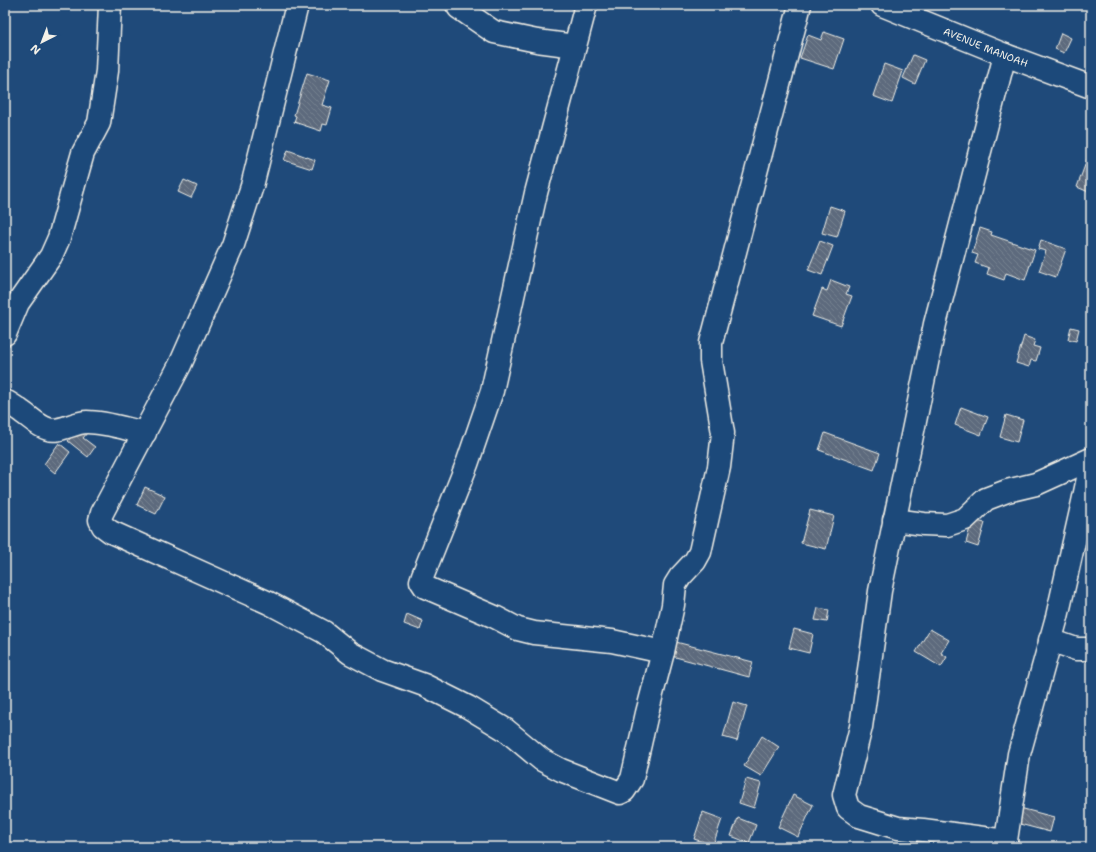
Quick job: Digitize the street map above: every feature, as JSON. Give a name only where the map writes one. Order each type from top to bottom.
[{"type":"street","points":[[5,334],[18,303],[51,256],[59,238],[81,160],[99,123],[107,71],[110,5]]},
{"type":"street","points":[[297,5],[252,186],[234,245],[180,365],[102,513],[100,520],[111,532],[155,553],[194,568],[297,617],[324,632],[350,653],[382,670],[424,685],[468,706],[506,730],[542,760],[561,770],[620,793],[624,791],[632,779],[663,652],[673,605],[675,585],[680,577],[695,561],[700,552],[720,467],[723,433],[711,361],[710,342],[800,5]]},
{"type":"street","points":[[457,5],[459,8],[494,32],[537,41],[575,46]]},
{"type":"street","points":[[586,5],[536,193],[492,391],[467,464],[421,581],[425,587],[495,617],[518,629],[534,633],[612,641],[663,652]]},
{"type":"street","name":"AVENUE MANOAH","points":[[882,5],[1091,87]]},
{"type":"street","points":[[1005,54],[935,324],[894,520],[880,591],[861,727],[844,796],[848,808],[860,816],[898,828],[923,830],[1005,844],[1019,754],[1050,640],[1091,464]]},
{"type":"street","points":[[5,403],[7,402],[39,425],[49,430],[59,430],[73,424],[87,422],[108,424],[145,433]]},
{"type":"street","points":[[894,520],[946,525],[964,518],[986,499],[1007,491],[1036,484],[1091,459]]},
{"type":"street","points":[[1050,640],[1076,649],[1091,650]]},
{"type":"building","points":[[824,32],[844,39],[834,69],[800,58],[808,35],[821,40]]},
{"type":"building","points":[[1061,33],[1071,38],[1064,53],[1055,49]]},
{"type":"building","points":[[913,55],[925,60],[915,84],[903,78]]},
{"type":"building","points":[[884,64],[903,71],[892,103],[873,96]]},
{"type":"building","points":[[307,73],[330,80],[322,105],[332,108],[327,125],[323,124],[321,131],[294,122],[296,116],[294,115]]},
{"type":"building","points":[[288,150],[315,160],[312,169],[284,160]]},
{"type":"building","points":[[1088,157],[1091,158],[1091,193],[1077,187]]},
{"type":"building","points":[[184,180],[197,186],[191,198],[178,192]]},
{"type":"building","points":[[830,206],[845,211],[837,237],[822,233]]},
{"type":"building","points":[[980,228],[992,232],[991,235],[1035,250],[1025,280],[1006,273],[1004,280],[987,274],[989,268],[975,263],[978,255],[972,253]]},
{"type":"building","points":[[1041,240],[1066,249],[1056,277],[1039,271],[1046,251],[1038,249]]},
{"type":"building","points":[[820,241],[833,246],[822,275],[808,270]]},
{"type":"building","points":[[831,280],[849,287],[846,294],[852,296],[841,326],[812,316],[822,289],[827,291]]},
{"type":"building","points":[[1071,327],[1079,329],[1076,341],[1068,339]]},
{"type":"building","points":[[1024,336],[1035,340],[1033,346],[1040,348],[1036,361],[1031,360],[1029,367],[1016,363]]},
{"type":"building","points":[[961,407],[988,417],[981,435],[955,425]]},
{"type":"building","points":[[1006,415],[1023,420],[1017,442],[1000,437]]},
{"type":"building","points":[[79,427],[87,433],[83,438],[95,447],[88,457],[68,441]]},
{"type":"building","points":[[825,433],[880,453],[874,470],[819,450]]},
{"type":"building","points":[[59,443],[70,452],[55,473],[44,464]]},
{"type":"building","points":[[145,487],[165,496],[156,514],[137,505]]},
{"type":"building","points":[[810,510],[834,516],[826,549],[801,543]]},
{"type":"building","points":[[972,520],[985,523],[978,547],[966,543]]},
{"type":"building","points":[[818,608],[829,610],[827,622],[815,620]]},
{"type":"building","points":[[407,614],[423,621],[420,630],[404,624]]},
{"type":"building","points":[[794,629],[813,634],[809,653],[789,648]]},
{"type":"building","points":[[930,629],[949,640],[941,653],[947,657],[941,667],[916,652]]},
{"type":"building","points":[[672,641],[753,662],[749,677],[668,655]]},
{"type":"building","points":[[733,702],[747,706],[737,741],[723,737]]},
{"type":"building","points":[[762,736],[779,747],[761,776],[744,766]]},
{"type":"building","points":[[746,779],[761,783],[754,808],[739,803]]},
{"type":"building","points":[[793,795],[813,805],[798,837],[778,827]]},
{"type":"building","points":[[1016,807],[1054,817],[1050,832],[1012,822]]},
{"type":"building","points":[[703,812],[722,819],[713,845],[694,839]]},
{"type":"building","points":[[738,818],[756,825],[749,843],[731,836]]},
{"type":"building","points":[[934,836],[947,840],[945,847],[930,847]]}]
